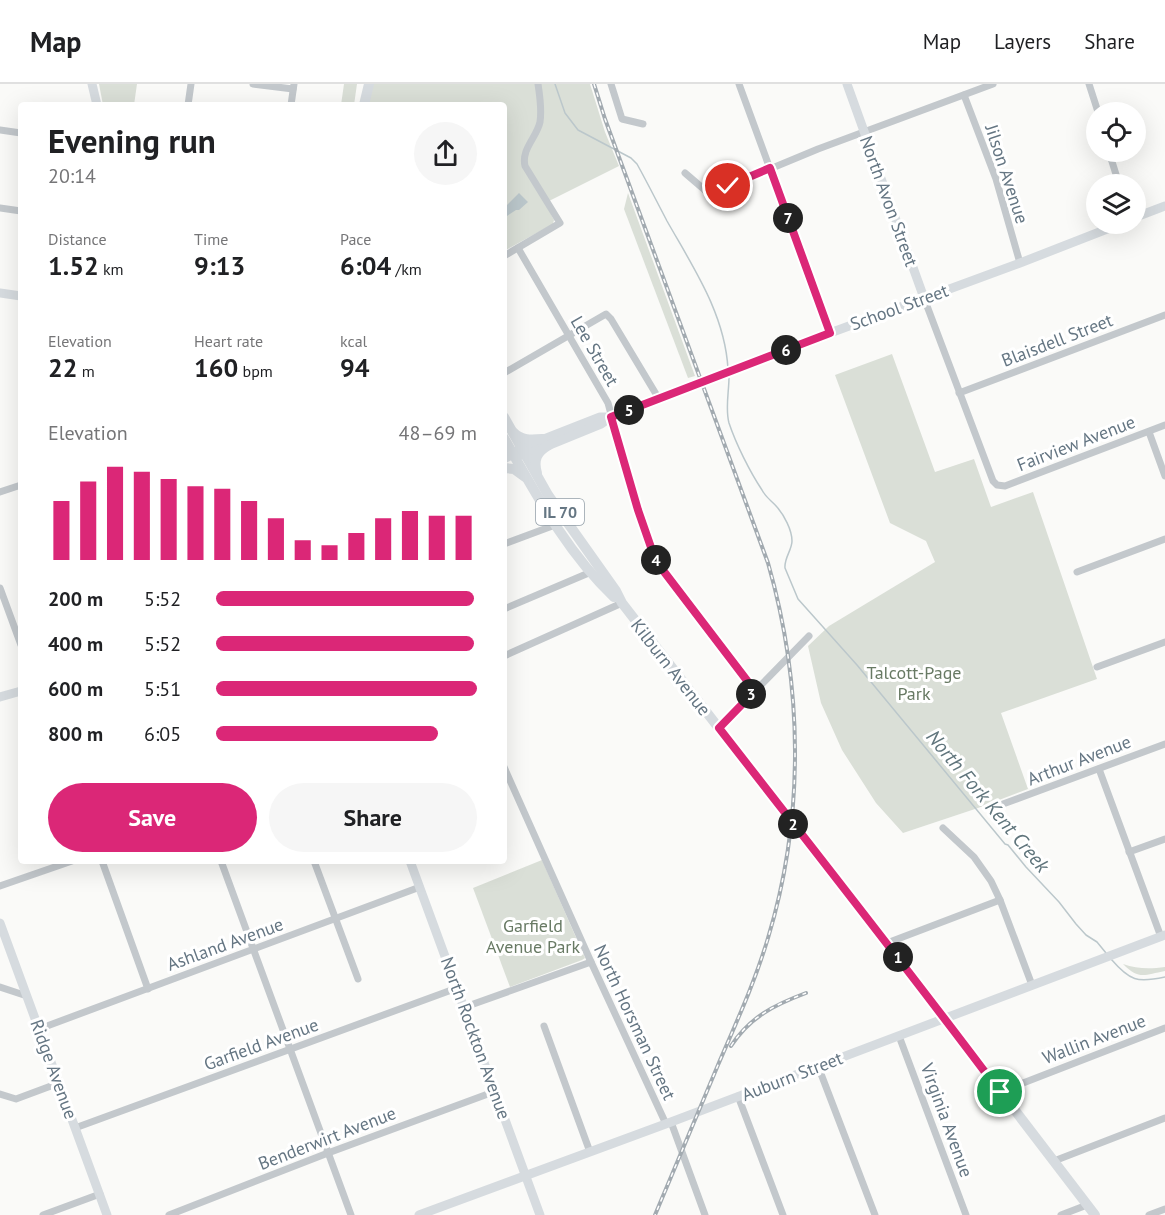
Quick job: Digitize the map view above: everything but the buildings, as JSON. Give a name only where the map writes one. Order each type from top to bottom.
[{"type":"main road","points":[[92,84],[96,102]]},
{"type":"main road","points":[[359,102],[362,84]]},
{"type":"main road","points":[[365,102],[369,84]]},
{"type":"main road","name":"North Avon Street","points":[[847,84],[924,298]]},
{"type":"main road","points":[[1146,213],[1165,206]]},
{"type":"main road","name":"School Street","points":[[516,454],[600,417],[611,417],[1094,234]]},
{"type":"main road","points":[[0,293],[18,296]]},
{"type":"main road","points":[[507,433],[525,440],[546,442],[536,458],[532,477],[507,468]]},
{"type":"main road","name":"Kilburn Avenue","points":[[507,433],[516,454],[548,495],[616,591],[622,603],[1095,1215]]},
{"type":"main road","name":"Kilburn Avenue","points":[[532,477],[555,525],[591,572],[622,603]]},
{"type":"main road","points":[[0,697],[18,692]]},
{"type":"main road","name":"North Rockton Avenue","points":[[411,864],[540,1215]]},
{"type":"main road","name":"Ridge Avenue","points":[[0,923],[107,1215]]},
{"type":"main road","name":"Auburn Street","points":[[420,1215],[1163,936]]},
{"type":"street","points":[[188,102],[191,84]]},
{"type":"street","points":[[253,84],[294,87],[292,102]]},
{"type":"street","points":[[507,254],[560,223],[524,161],[524,155],[540,124],[538,84]]},
{"type":"street","points":[[611,84],[621,119],[643,124]]},
{"type":"street","points":[[739,84],[830,333]]},
{"type":"street","points":[[685,173],[706,191],[711,192],[993,84]]},
{"type":"street","points":[[1089,84],[1095,102]]},
{"type":"street","name":"Jilson Avenue","points":[[964,95],[996,179],[1020,262]]},
{"type":"street","points":[[0,130],[18,133]]},
{"type":"street","points":[[0,208],[18,211]]},
{"type":"street","name":"Lee Street","points":[[518,248],[608,403],[638,510],[657,561],[755,691]]},
{"type":"street","name":"North Avon Street","points":[[924,298],[993,481],[997,486]]},
{"type":"street","points":[[507,371],[606,314],[616,326],[659,399]]},
{"type":"street","name":"Blaisdell Street","points":[[959,393],[1165,315]]},
{"type":"street","name":"Fairview Avenue","points":[[997,486],[1005,486],[1165,425]]},
{"type":"street","points":[[1149,432],[1165,476]]},
{"type":"street","points":[[0,492],[18,486]]},
{"type":"street","points":[[507,543],[555,525]]},
{"type":"street","points":[[1077,572],[1165,539]]},
{"type":"street","points":[[507,608],[591,572]]},
{"type":"street","points":[[0,588],[18,637]]},
{"type":"street","points":[[507,655],[622,603]]},
{"type":"street","points":[[719,728],[809,636]]},
{"type":"street","points":[[1097,667],[1165,642]]},
{"type":"street","name":"Arthur Avenue","points":[[1003,804],[1165,744]]},
{"type":"street","points":[[1099,769],[1163,936]]},
{"type":"street","name":"North Horsman Street","points":[[507,774],[591,962],[668,1123],[705,1215]]},
{"type":"street","points":[[943,828],[974,857],[991,881],[1032,985]]},
{"type":"street","points":[[1130,852],[1165,838]]},
{"type":"street","points":[[0,886],[63,864]]},
{"type":"street","points":[[103,864],[148,989]]},
{"type":"street","points":[[222,864],[351,1215]]},
{"type":"street","points":[[315,864],[358,979]]},
{"type":"street","name":"Ashland Avenue","points":[[39,1029],[420,887]]},
{"type":"street","points":[[886,942],[1000,900]]},
{"type":"street","points":[[465,1007],[591,962]]},
{"type":"street","points":[[0,987],[27,996]]},
{"type":"street","name":"Garfield Avenue","points":[[75,1128],[457,988]]},
{"type":"street","points":[[544,1026],[590,1152]]},
{"type":"street","name":"Wallin Avenue","points":[[1000,1092],[1165,1028]]},
{"type":"street","name":"Virginia Avenue","points":[[899,1036],[966,1215]]},
{"type":"street","points":[[818,1066],[875,1215]]},
{"type":"street","points":[[0,1094],[16,1099],[59,1083]]},
{"type":"street","name":"Benderwirt Avenue","points":[[170,1215],[496,1091]]},
{"type":"street","points":[[738,1096],[783,1215]]},
{"type":"street","points":[[1054,1161],[1165,1118]]},
{"type":"street","points":[[44,1215],[100,1194]]},
{"type":"street","points":[[1061,1215],[1088,1205]]},
{"type":"street","points":[[1149,1215],[1165,1209]]},
{"type":"green space","points":[[99,84],[137,84],[134,102],[102,102]]},
{"type":"green space","points":[[344,84],[357,84],[354,102],[341,102]]},
{"type":"green space","points":[[373,84],[590,84],[605,132],[619,166],[545,203],[554,220],[553,224],[507,249],[507,102],[369,102]]},
{"type":"green space","points":[[628,193],[695,376],[688,378],[624,209]]},
{"type":"green space","name":"Talcott-Page Park","points":[[892,354],[935,472],[974,459],[991,507],[1033,492],[1097,679],[1001,713],[1028,789],[903,833],[876,803],[842,750],[821,703],[808,646],[829,626],[935,562],[926,541],[890,523],[835,375]]},
{"type":"green space","name":"Garfield Avenue Park","points":[[542,860],[585,958],[510,987],[473,888]]},
{"type":"green space","points":[[1123,964],[1144,968],[1165,967],[1165,971],[1142,975],[1133,972]]},
{"type":"shaded area","points":[[519,193],[528,202],[507,216],[507,205]]},
{"type":"waterway","name":"North Fork Kent Creek","points":[[555,84],[565,113],[578,130],[631,158],[637,164],[714,310],[726,349],[728,369]]},
{"type":"waterway","name":"North Fork Kent Creek","points":[[729,377],[727,406],[729,423],[739,449],[753,475],[765,495],[780,510],[789,528],[792,541],[785,568],[798,599],[857,665],[1005,844],[1086,935],[1097,942],[1106,953]]},
{"type":"waterway","name":"North Fork Kent Creek","points":[[1111,959],[1129,976],[1141,980],[1165,977]]},
{"type":"railway","points":[[594,84],[768,563],[780,609],[793,703],[795,750],[789,845],[768,938],[745,1002],[655,1215]]},
{"type":"railway","points":[[731,1046],[746,1027],[764,1013],[806,993]]},
{"type":"route","points":[[728,186],[770,168],[830,333],[611,417],[632,493],[654,556],[662,569],[755,691],[719,728],[1000,1092]]}]
